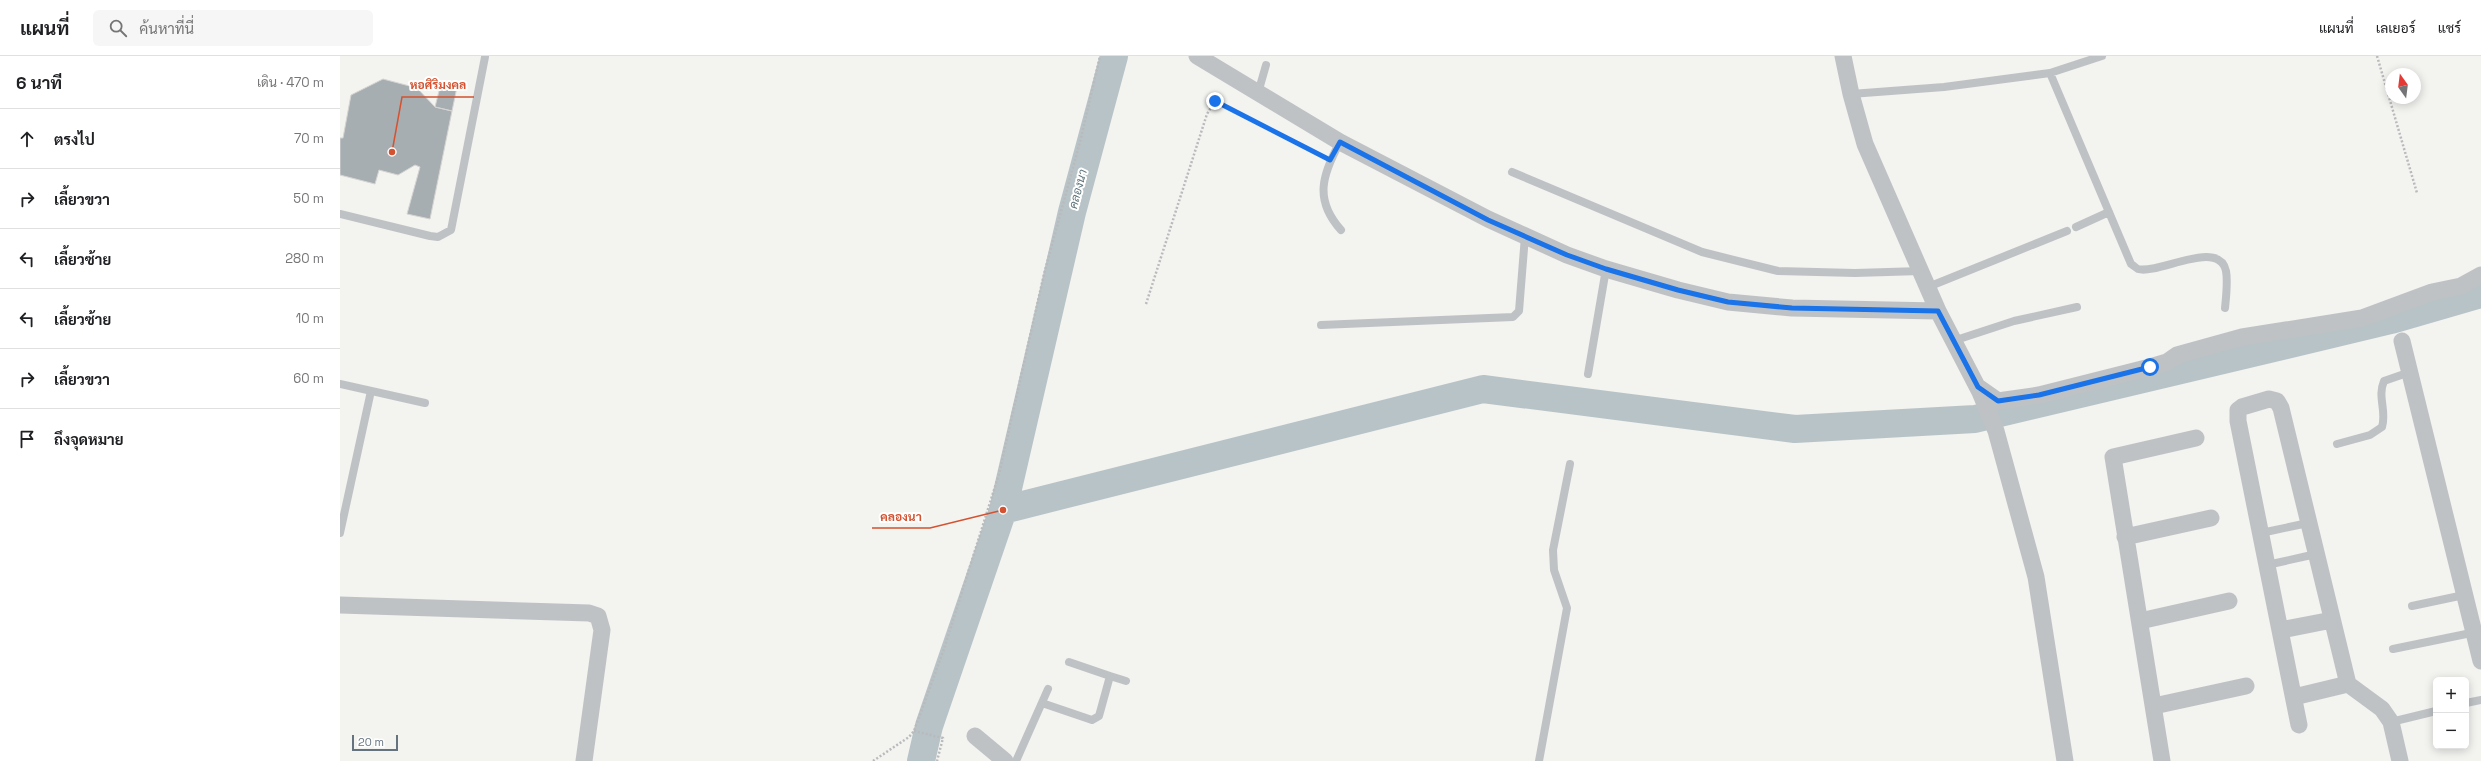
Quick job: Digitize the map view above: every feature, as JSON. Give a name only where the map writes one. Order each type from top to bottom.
[{"type":"street","points":[[1197,56],[1340,142],[1488,220],[1606,269],[1678,290],[1728,302],[1792,308],[1938,311]]},
{"type":"street","points":[[1843,56],[1851,94],[1865,144],[1938,311],[1979,390],[1996,430],[2036,577],[2065,761]]},
{"type":"street","points":[[1979,390],[1998,401],[2039,395],[2150,367],[2167,362],[2176,355],[2242,337],[2362,318],[2432,292],[2461,286],[2481,275]]},
{"type":"street","points":[[2402,341],[2464,595],[2477,632],[2481,661]]},
{"type":"street","points":[[2299,725],[2238,421],[2238,410],[2246,404],[2269,399],[2277,401],[2281,408],[2348,684],[2382,709],[2391,722],[2400,761]]},
{"type":"street","points":[[2162,761],[2113,457],[2196,438]]},
{"type":"street","points":[[2125,537],[2211,518]]},
{"type":"street","points":[[2140,621],[2229,601]]},
{"type":"street","points":[[340,605],[589,613],[598,616],[602,630],[584,761]]},
{"type":"street","points":[[2280,630],[2332,620]]},
{"type":"street","points":[[2294,697],[2348,684]]},
{"type":"street","points":[[2154,706],[2246,686]]},
{"type":"street","points":[[975,736],[1005,761]]},
{"type":"lane","points":[[340,214],[430,236],[438,237],[451,230],[484,56]]},
{"type":"lane","points":[[1851,94],[1951,86],[2050,73],[2102,56]]},
{"type":"lane","points":[[1258,93],[1266,65]]},
{"type":"lane","points":[[2050,73],[2109,212],[2124,252],[2131,264],[2139,269],[2154,269],[2210,257],[2222,263],[2226,271],[2225,308]]},
{"type":"lane","points":[[1340,142],[1325,169],[1323,193],[1330,218],[1341,230]]},
{"type":"lane","points":[[1512,172],[1702,252],[1778,271],[1855,273],[1921,271]]},
{"type":"lane","points":[[2076,227],[2109,212]]},
{"type":"lane","points":[[1928,287],[2067,231]]},
{"type":"lane","points":[[1321,325],[1513,317],[1519,311],[1525,236]]},
{"type":"lane","points":[[1588,374],[1606,269]]},
{"type":"lane","points":[[1953,341],[2014,321],[2077,307]]},
{"type":"lane","points":[[2337,444],[2370,435],[2382,427],[2385,419],[2380,390],[2384,381],[2410,372]]},
{"type":"lane","points":[[340,384],[425,403]]},
{"type":"lane","points":[[340,533],[342,511],[371,391]]},
{"type":"lane","points":[[1539,761],[1567,608],[1554,570],[1553,550],[1570,464]]},
{"type":"lane","points":[[2261,533],[2308,523]]},
{"type":"lane","points":[[2267,565],[2316,554]]},
{"type":"lane","points":[[2412,606],[2464,595]]},
{"type":"lane","points":[[2393,649],[2477,632]]},
{"type":"lane","points":[[1069,662],[1126,681]]},
{"type":"lane","points":[[1042,703],[1092,720],[1096,719],[1099,716],[1110,676]]},
{"type":"lane","points":[[1016,761],[1048,689]]},
{"type":"lane","points":[[2469,702],[2481,700]]},
{"type":"lane","points":[[2391,722],[2433,712]]},
{"type":"path","points":[[873,761],[909,737],[914,731],[942,656],[999,474],[1051,246],[1082,138],[1100,56]]},
{"type":"path","points":[[2377,56],[2417,193]]},
{"type":"path","points":[[1146,304],[1207,114],[1215,101],[1330,160]]},
{"type":"path","points":[[914,731],[943,738],[937,761]]},
{"type":"building","points":[[383,79],[417,88],[435,107],[452,111],[430,219],[407,214],[420,167],[415,165],[398,175],[379,170],[375,184],[340,175],[340,138],[343,138],[351,95]]},
{"type":"building","points":[[441,83],[457,87],[452,111],[435,107]]},
{"type":"waterway","name":"คลองนา","points":[[921,761],[929,726],[1003,510],[1072,212],[1114,56]]},
{"type":"waterway","points":[[1003,510],[1483,389],[1795,429],[1975,419],[2391,320],[2481,294]]},
{"type":"place","name":"หอศิริมงคล","points":[[392,152]]},
{"type":"place","name":"คลองนา","points":[[1003,510]]},
{"type":"route","points":[[1215,101],[1330,160],[1340,142],[1440,193],[1488,220],[1567,255],[1606,269],[1678,290],[1728,302],[1792,308],[1855,311],[1938,311],[1978,387],[1985,390],[1998,401],[2007,401],[2039,395],[2150,367]]}]
